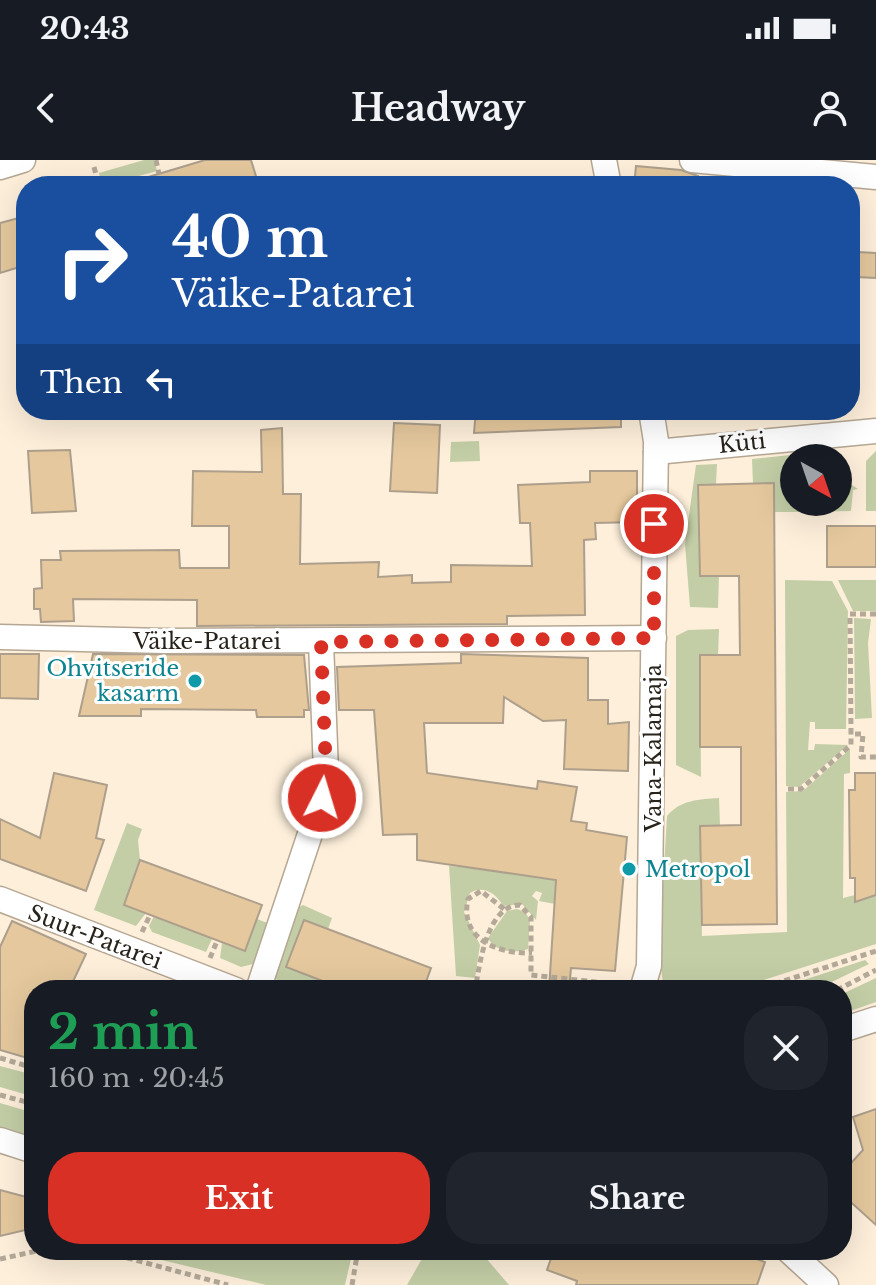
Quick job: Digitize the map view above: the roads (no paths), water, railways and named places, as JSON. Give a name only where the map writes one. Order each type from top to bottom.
[{"type":"street","points":[[0,167],[23,160]]},
{"type":"street","points":[[692,160],[876,177]]},
{"type":"street","name":"Vana-Kalamaja","points":[[645,980],[649,966],[654,813],[656,452],[652,420]]},
{"type":"street","name":"Küti","points":[[656,452],[876,431]]},
{"type":"street","name":"Väike-Patarei","points":[[0,637],[321,642],[654,638]]},
{"type":"street","points":[[261,980],[322,798],[326,772],[321,642]]},
{"type":"street","name":"Suur-Patarei","points":[[0,899],[210,980]]},
{"type":"street","points":[[852,1027],[876,1019]]},
{"type":"street","points":[[0,1140],[24,1148]]},
{"type":"street","points":[[799,1260],[826,1285]]},
{"type":"place","name":"Ohvitseride kasarm","points":[[195,681]]},
{"type":"place","name":"Metropol","points":[[629,869]]}]
